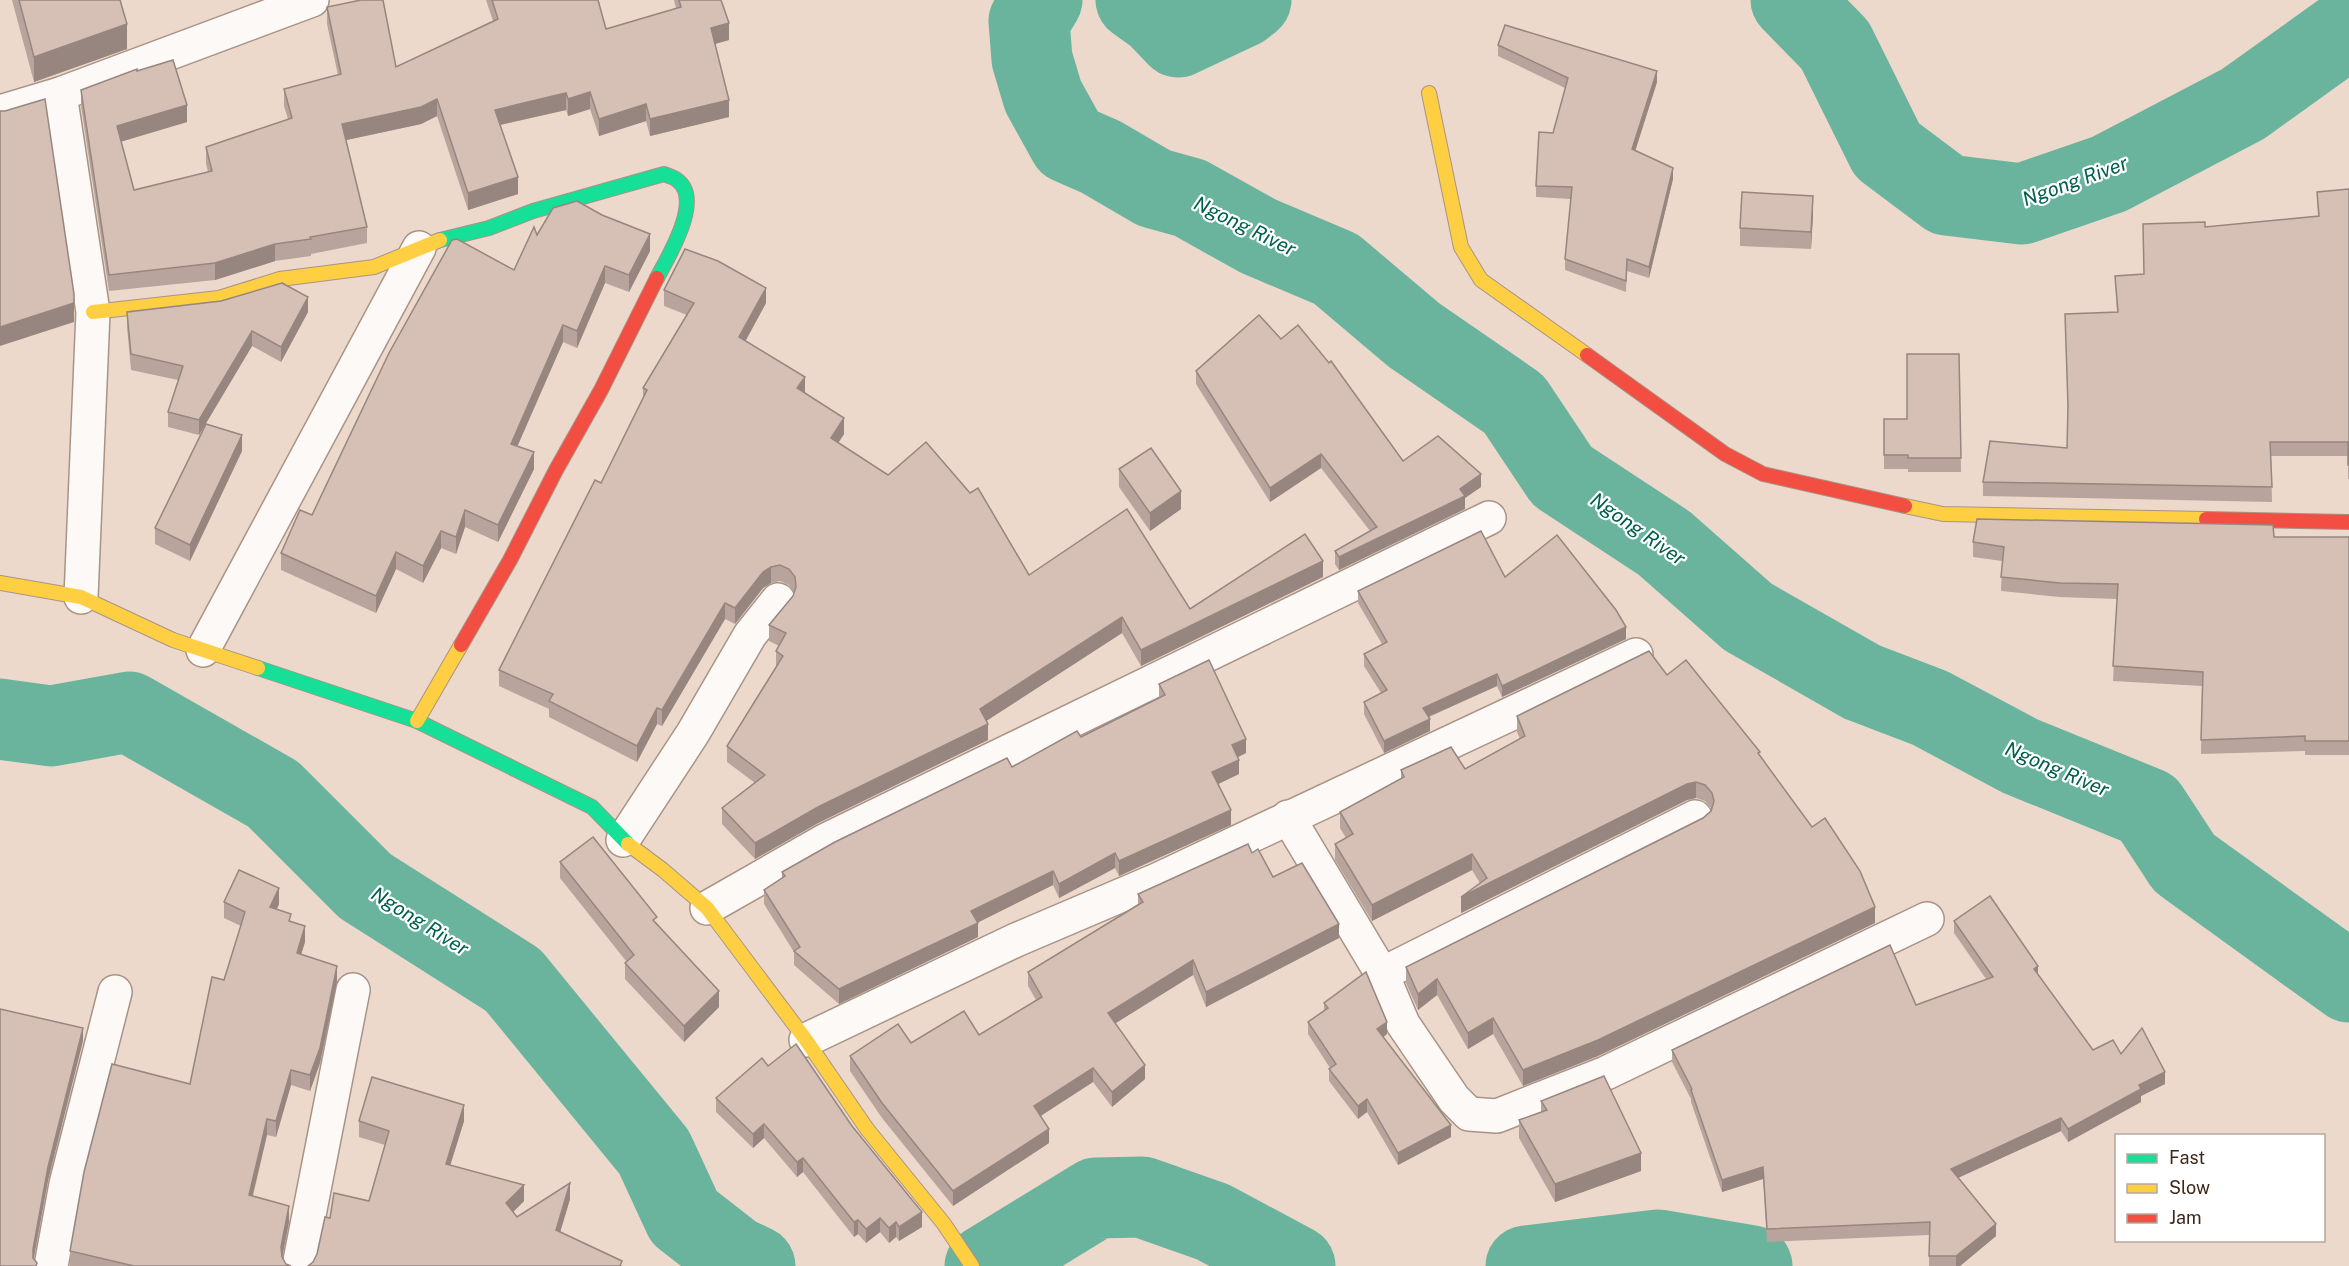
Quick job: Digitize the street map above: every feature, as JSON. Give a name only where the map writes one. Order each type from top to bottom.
[{"type":"street","points":[[0,112],[60,94],[312,0]]},
{"type":"street","points":[[1429,93],[1461,247],[1481,280],[1725,454],[1763,474],[1943,514],[2349,522]]},
{"type":"street","points":[[60,94],[93,312],[81,597]]},
{"type":"street","points":[[93,312],[219,298],[280,279],[374,267],[419,248],[657,175],[664,174],[678,180],[686,193],[684,225],[650,295],[510,560],[417,722]]},
{"type":"street","points":[[203,650],[419,248]]},
{"type":"street","points":[[707,908],[826,840],[1489,518]]},
{"type":"street","points":[[0,583],[81,597],[173,640],[417,722],[592,807],[623,840],[663,870],[707,908],[806,1040],[867,1129],[944,1224],[972,1266]]},
{"type":"street","points":[[623,840],[693,733],[750,635],[778,600]]},
{"type":"street","points":[[806,1040],[1016,940],[1157,880],[1636,655]]},
{"type":"street","points":[[1288,817],[1382,974],[1403,1024],[1454,1099],[1469,1114],[1497,1116],[1606,1073],[1927,919]]},
{"type":"street","points":[[1382,974],[1695,817]]},
{"type":"street","points":[[299,1266],[353,990]]},
{"type":"street","points":[[51,1266],[66,1184],[115,992]]},
{"type":"building","points":[[19,0],[120,0],[127,24],[34,57]]},
{"type":"building","points":[[361,0],[383,0],[396,67],[498,19],[492,0],[598,0],[606,29],[681,7],[679,0],[721,0],[729,23],[711,28],[729,100],[650,119],[646,104],[599,119],[590,92],[568,99],[566,93],[495,110],[518,177],[468,193],[437,99],[421,107],[342,124],[367,227],[275,244],[215,263],[109,275],[81,90],[137,69],[137,71],[173,60],[187,105],[117,126],[134,190],[212,171],[206,147],[292,118],[284,89],[341,74],[327,7]]},
{"type":"building","points":[[1505,25],[1657,71],[1632,149],[1673,168],[1649,267],[1627,259],[1626,281],[1565,259],[1572,187],[1536,186],[1539,132],[1553,133],[1568,78],[1498,45]]},
{"type":"building","points":[[45,99],[74,303],[0,327],[0,111]]},
{"type":"building","points":[[2349,189],[2349,465],[2348,442],[2270,442],[2272,487],[1983,482],[1990,441],[2067,448],[2065,314],[2118,312],[2115,276],[2144,274],[2143,224],[2205,222],[2205,227],[2319,216],[2317,192]]},
{"type":"building","points":[[1742,192],[1813,196],[1811,232],[1740,228]]},
{"type":"building","points":[[577,201],[602,215],[650,234],[629,275],[605,266],[577,331],[563,325],[511,444],[534,452],[498,525],[465,510],[456,537],[441,531],[423,566],[396,552],[376,596],[281,553],[300,510],[312,515],[389,353],[452,240],[457,239],[514,270],[534,227],[537,235],[553,208]]},
{"type":"building","points":[[685,249],[718,261],[766,288],[739,337],[805,377],[797,388],[844,418],[831,438],[888,475],[926,442],[970,493],[978,488],[1029,575],[1127,509],[1190,609],[1305,534],[1323,561],[1141,650],[1122,617],[980,709],[988,724],[818,807],[755,843],[722,808],[765,775],[727,746],[783,656],[776,651],[786,633],[769,625],[793,596],[796,587],[795,577],[789,569],[780,565],[771,567],[763,572],[735,608],[725,603],[662,710],[657,708],[637,746],[549,701],[553,694],[499,670],[595,480],[601,483],[647,390],[643,388],[694,303],[664,290]]},
{"type":"building","points":[[282,283],[308,297],[281,347],[252,331],[199,420],[168,412],[183,366],[131,354],[127,312],[221,301]]},
{"type":"building","points":[[1259,315],[1281,339],[1298,325],[1329,363],[1331,361],[1403,461],[1438,436],[1481,474],[1460,489],[1465,496],[1339,557],[1335,551],[1377,527],[1321,454],[1270,488],[1196,371]]},
{"type":"building","points":[[1907,354],[1959,354],[1961,458],[1908,458],[1908,455],[1884,455],[1884,419],[1907,419]]},
{"type":"building","points":[[206,424],[242,435],[190,545],[155,528]]},
{"type":"building","points":[[1151,448],[1181,491],[1150,513],[1119,469]]},
{"type":"building","points":[[1977,519],[2273,525],[2274,537],[2349,537],[2349,741],[2305,741],[2305,736],[2201,740],[2203,672],[2113,666],[2118,584],[2060,583],[2001,577],[2004,547],[1973,542]]},
{"type":"building","points":[[1481,531],[1505,577],[1557,535],[1616,610],[1626,627],[1502,686],[1497,674],[1423,708],[1430,719],[1384,741],[1364,702],[1387,690],[1364,654],[1387,642],[1358,591]]},
{"type":"building","points":[[1649,651],[1667,675],[1686,660],[1760,752],[1758,753],[1812,827],[1825,818],[1860,871],[1875,907],[1598,1040],[1523,1070],[1493,1018],[1468,1033],[1437,979],[1418,994],[1406,967],[1703,818],[1711,811],[1714,801],[1712,793],[1705,785],[1696,782],[1687,784],[1461,897],[1487,878],[1472,854],[1372,905],[1335,844],[1353,834],[1340,812],[1404,777],[1401,770],[1451,747],[1465,769],[1525,736],[1517,716]]},
{"type":"building","points":[[1209,660],[1246,739],[1232,745],[1239,760],[1212,772],[1231,810],[1119,861],[1115,853],[1059,884],[1053,871],[971,911],[978,923],[839,989],[794,951],[800,947],[764,890],[785,876],[782,872],[835,842],[1007,758],[1012,767],[1077,731],[1081,737],[1165,695],[1159,684]]},
{"type":"building","points":[[593,837],[657,917],[653,920],[719,991],[684,1026],[625,963],[634,955],[560,862]]},
{"type":"building","points":[[1248,844],[1252,853],[1258,849],[1273,877],[1302,863],[1339,924],[1206,992],[1193,960],[1108,1013],[1145,1065],[1112,1092],[1093,1068],[1034,1106],[1049,1129],[953,1191],[882,1103],[850,1056],[898,1024],[911,1043],[964,1011],[979,1035],[1042,997],[1028,972],[1143,902],[1138,894]]},
{"type":"building","points":[[239,870],[279,888],[270,907],[291,914],[289,921],[305,926],[297,953],[337,966],[320,1048],[310,1075],[291,1070],[276,1121],[267,1119],[249,1195],[289,1206],[281,1247],[282,1257],[286,1264],[291,1266],[134,1266],[70,1251],[84,1172],[112,1064],[190,1084],[212,977],[224,980],[245,912],[224,902]]},
{"type":"building","points":[[1990,896],[2038,966],[2034,969],[2093,1050],[2113,1040],[2121,1054],[2142,1028],[2165,1072],[2139,1085],[2141,1089],[2068,1129],[2061,1118],[1951,1169],[1996,1224],[1956,1256],[1929,1256],[1930,1222],[1767,1229],[1763,1167],[1722,1180],[1692,1089],[1672,1050],[1890,945],[1916,1005],[1993,977],[1954,921]]},
{"type":"building","points":[[1366,972],[1387,1022],[1377,1029],[1451,1125],[1398,1153],[1367,1099],[1358,1106],[1329,1069],[1336,1064],[1308,1022],[1328,1008],[1324,1003]]},
{"type":"building","points":[[0,1009],[83,1028],[48,1167],[33,1249],[36,1266],[0,1266]]},
{"type":"building","points":[[796,1044],[852,1126],[922,1212],[899,1227],[896,1222],[889,1228],[880,1218],[866,1229],[858,1220],[854,1222],[803,1158],[797,1162],[764,1124],[753,1134],[716,1098],[762,1058],[768,1066]]},
{"type":"building","points":[[1604,1076],[1641,1153],[1555,1184],[1519,1120],[1547,1110],[1541,1101]]},
{"type":"building","points":[[372,1077],[464,1105],[446,1164],[524,1185],[506,1203],[517,1217],[570,1183],[556,1230],[622,1261],[620,1266],[308,1266],[317,1254],[325,1217],[330,1218],[334,1193],[369,1201],[389,1131],[359,1121]]},
{"type":"waterway","name":"Ngong River","points":[[1042,0],[1029,21],[1032,59],[1043,96],[1069,143],[1101,157],[1154,188],[1190,198],[1258,236],[1336,269],[1414,335],[1514,404],[1562,476],[1664,543],[1748,617],[1862,682],[1930,708],[2020,756],[2148,808],[2184,863],[2349,982]]},
{"type":"waterway","name":"Ngong River","points":[[1136,0],[1157,15],[1178,37],[1242,7],[1251,0]]},
{"type":"waterway","name":"Ngong River","points":[[1791,0],[1835,45],[1887,150],[1947,195],[2022,204],[2109,174],[2243,104],[2349,28]]},
{"type":"waterway","name":"Ngong River","points":[[0,719],[51,726],[129,712],[273,794],[365,886],[513,980],[654,1152],[684,1217],[734,1256],[755,1266]]},
{"type":"waterway","name":"Ngong River","points":[[985,1266],[1096,1198],[1142,1197],[1213,1222],[1295,1266]]},
{"type":"waterway","name":"Ngong River","points":[[1526,1266],[1658,1250],[1752,1266]]},
{"type":"traffic: fast","points":[[440,240],[489,228],[533,211],[664,174],[677,180],[684,189],[687,200],[681,228],[657,278]]},
{"type":"traffic: fast","points":[[258,668],[417,721],[592,807],[628,844]]},
{"type":"traffic: slow","points":[[1429,93],[1461,247],[1481,280],[1587,355]]},
{"type":"traffic: slow","points":[[93,312],[219,298],[280,279],[374,267],[440,240]]},
{"type":"traffic: slow","points":[[1905,506],[1943,514],[2206,519]]},
{"type":"traffic: slow","points":[[0,583],[81,597],[173,640],[258,668]]},
{"type":"traffic: slow","points":[[417,721],[461,645]]},
{"type":"traffic: slow","points":[[628,844],[663,870],[707,908],[806,1040],[867,1129],[944,1224],[972,1266]]},
{"type":"traffic: jam","points":[[461,645],[510,560],[556,470],[601,390],[657,278]]},
{"type":"traffic: jam","points":[[1587,355],[1725,454],[1763,474],[1905,506]]},
{"type":"traffic: jam","points":[[2206,519],[2349,522]]}]
